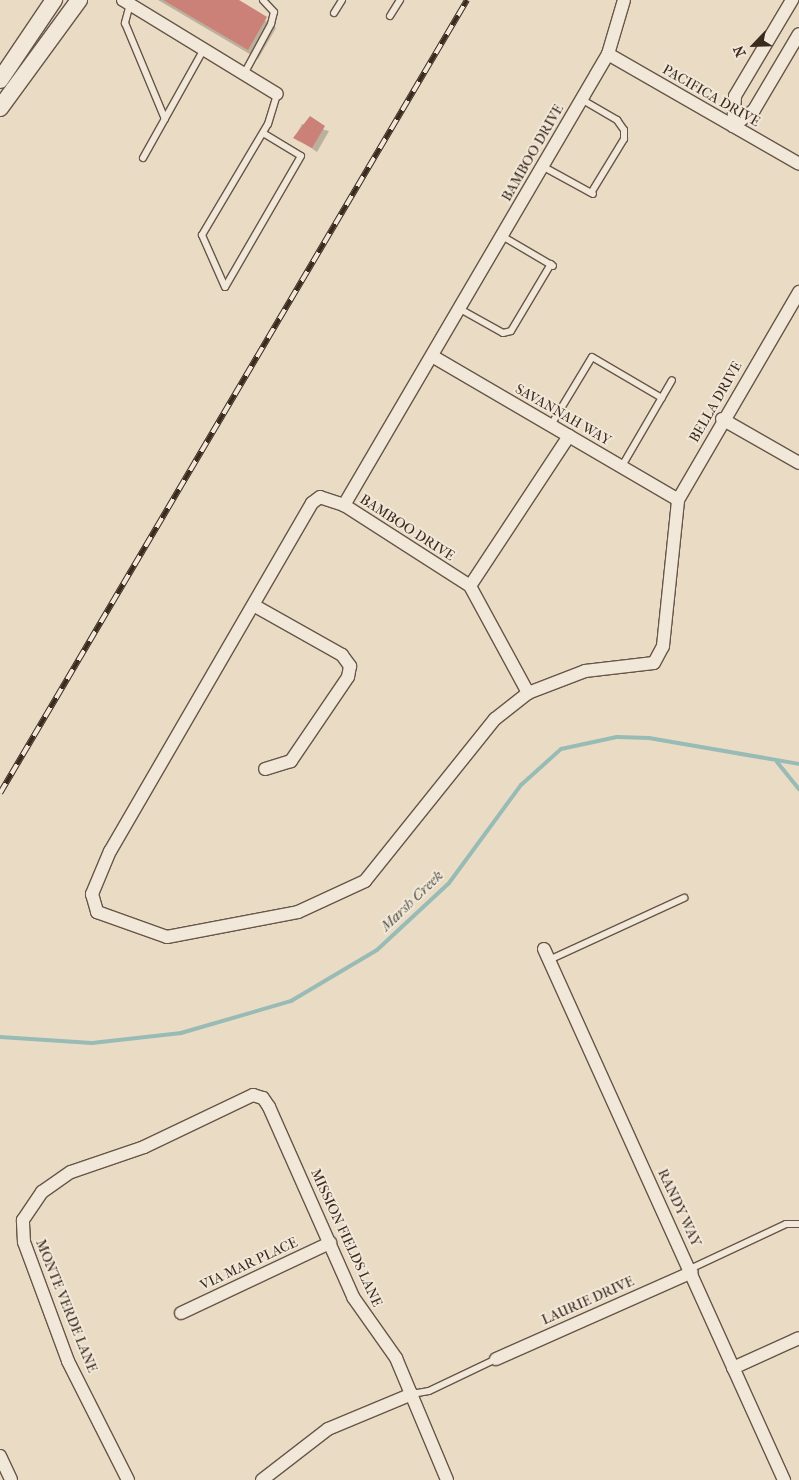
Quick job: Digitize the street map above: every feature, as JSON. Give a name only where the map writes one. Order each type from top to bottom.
[{"type":"street","points":[[0,80],[54,0]]},
{"type":"street","points":[[0,108],[79,0]]},
{"type":"street","name":"BAMBOO DRIVE","points":[[528,693],[470,586],[344,505],[608,54],[624,0]]},
{"type":"street","points":[[733,126],[734,96],[792,0]]},
{"type":"street","points":[[127,2],[277,94]]},
{"type":"street","points":[[733,126],[754,110],[799,34]]},
{"type":"street","name":"PACIFICA DRIVE","points":[[608,54],[799,164]]},
{"type":"street","name":"BELLA DRIVE","points":[[528,693],[585,671],[654,662],[663,646],[678,500],[722,419],[795,310],[799,292]]},
{"type":"street","name":"SAVANNAH WAY","points":[[432,356],[678,500]]},
{"type":"street","points":[[722,419],[799,463]]},
{"type":"street","points":[[470,586],[569,436]]},
{"type":"street","points":[[344,505],[320,497],[312,503],[255,606],[110,851],[92,894],[97,912],[167,937],[226,930],[298,912],[365,881],[495,719],[528,693]]},
{"type":"street","points":[[255,606],[342,655],[350,666],[348,677],[291,761],[265,769]]},
{"type":"street","name":"RANDY WAY","points":[[547,955],[691,1270],[732,1368],[784,1480]]},
{"type":"street","name":"MISSION FIELDS LANE","points":[[253,1094],[263,1098],[269,1107],[353,1297],[396,1358],[447,1480]]},
{"type":"street","name":"MONTE VERDE LANE","points":[[128,1480],[68,1361],[24,1242],[23,1220],[42,1192],[72,1172],[144,1146],[253,1094]]},
{"type":"street","name":"VIA MAR PLACE","points":[[181,1313],[330,1243]]},
{"type":"street","name":"LAURIE DRIVE","points":[[496,1358],[691,1270]]},
{"type":"street","points":[[732,1368],[799,1338]]},
{"type":"street","points":[[262,1480],[328,1429],[412,1394]]},
{"type":"street","points":[[0,1456],[11,1480]]},
{"type":"lane","points":[[244,74],[271,24],[274,12],[263,0]]},
{"type":"lane","points":[[334,13],[342,0]]},
{"type":"lane","points":[[390,16],[400,0]]},
{"type":"lane","points":[[127,2],[125,23],[165,119]]},
{"type":"lane","points":[[143,158],[204,49]]},
{"type":"lane","points":[[263,132],[301,156],[225,286],[202,236],[263,132],[277,94]]},
{"type":"lane","points":[[542,166],[593,194],[624,139],[624,130],[617,120],[581,99]]},
{"type":"lane","points":[[460,308],[503,333],[510,331],[553,265],[502,236]]},
{"type":"lane","points":[[551,425],[592,357],[662,398]]},
{"type":"lane","points":[[622,466],[672,380]]},
{"type":"lane","points":[[547,955],[684,898]]},
{"type":"lane","points":[[691,1270],[786,1224],[799,1224]]},
{"type":"lane","points":[[412,1394],[429,1391],[496,1358]]},
{"type":"building","points":[[163,0],[239,0],[267,17],[248,50]]},
{"type":"building","points":[[310,116],[325,126],[312,148],[293,138]]},
{"type":"waterway","name":"Marsh Creek","points":[[0,1037],[92,1043],[181,1033],[291,1001],[377,950],[449,883],[521,785],[561,749],[617,737],[649,738],[799,764]]},
{"type":"waterway","points":[[777,762],[799,789]]},
{"type":"railway","points":[[0,793],[467,0]]}]
